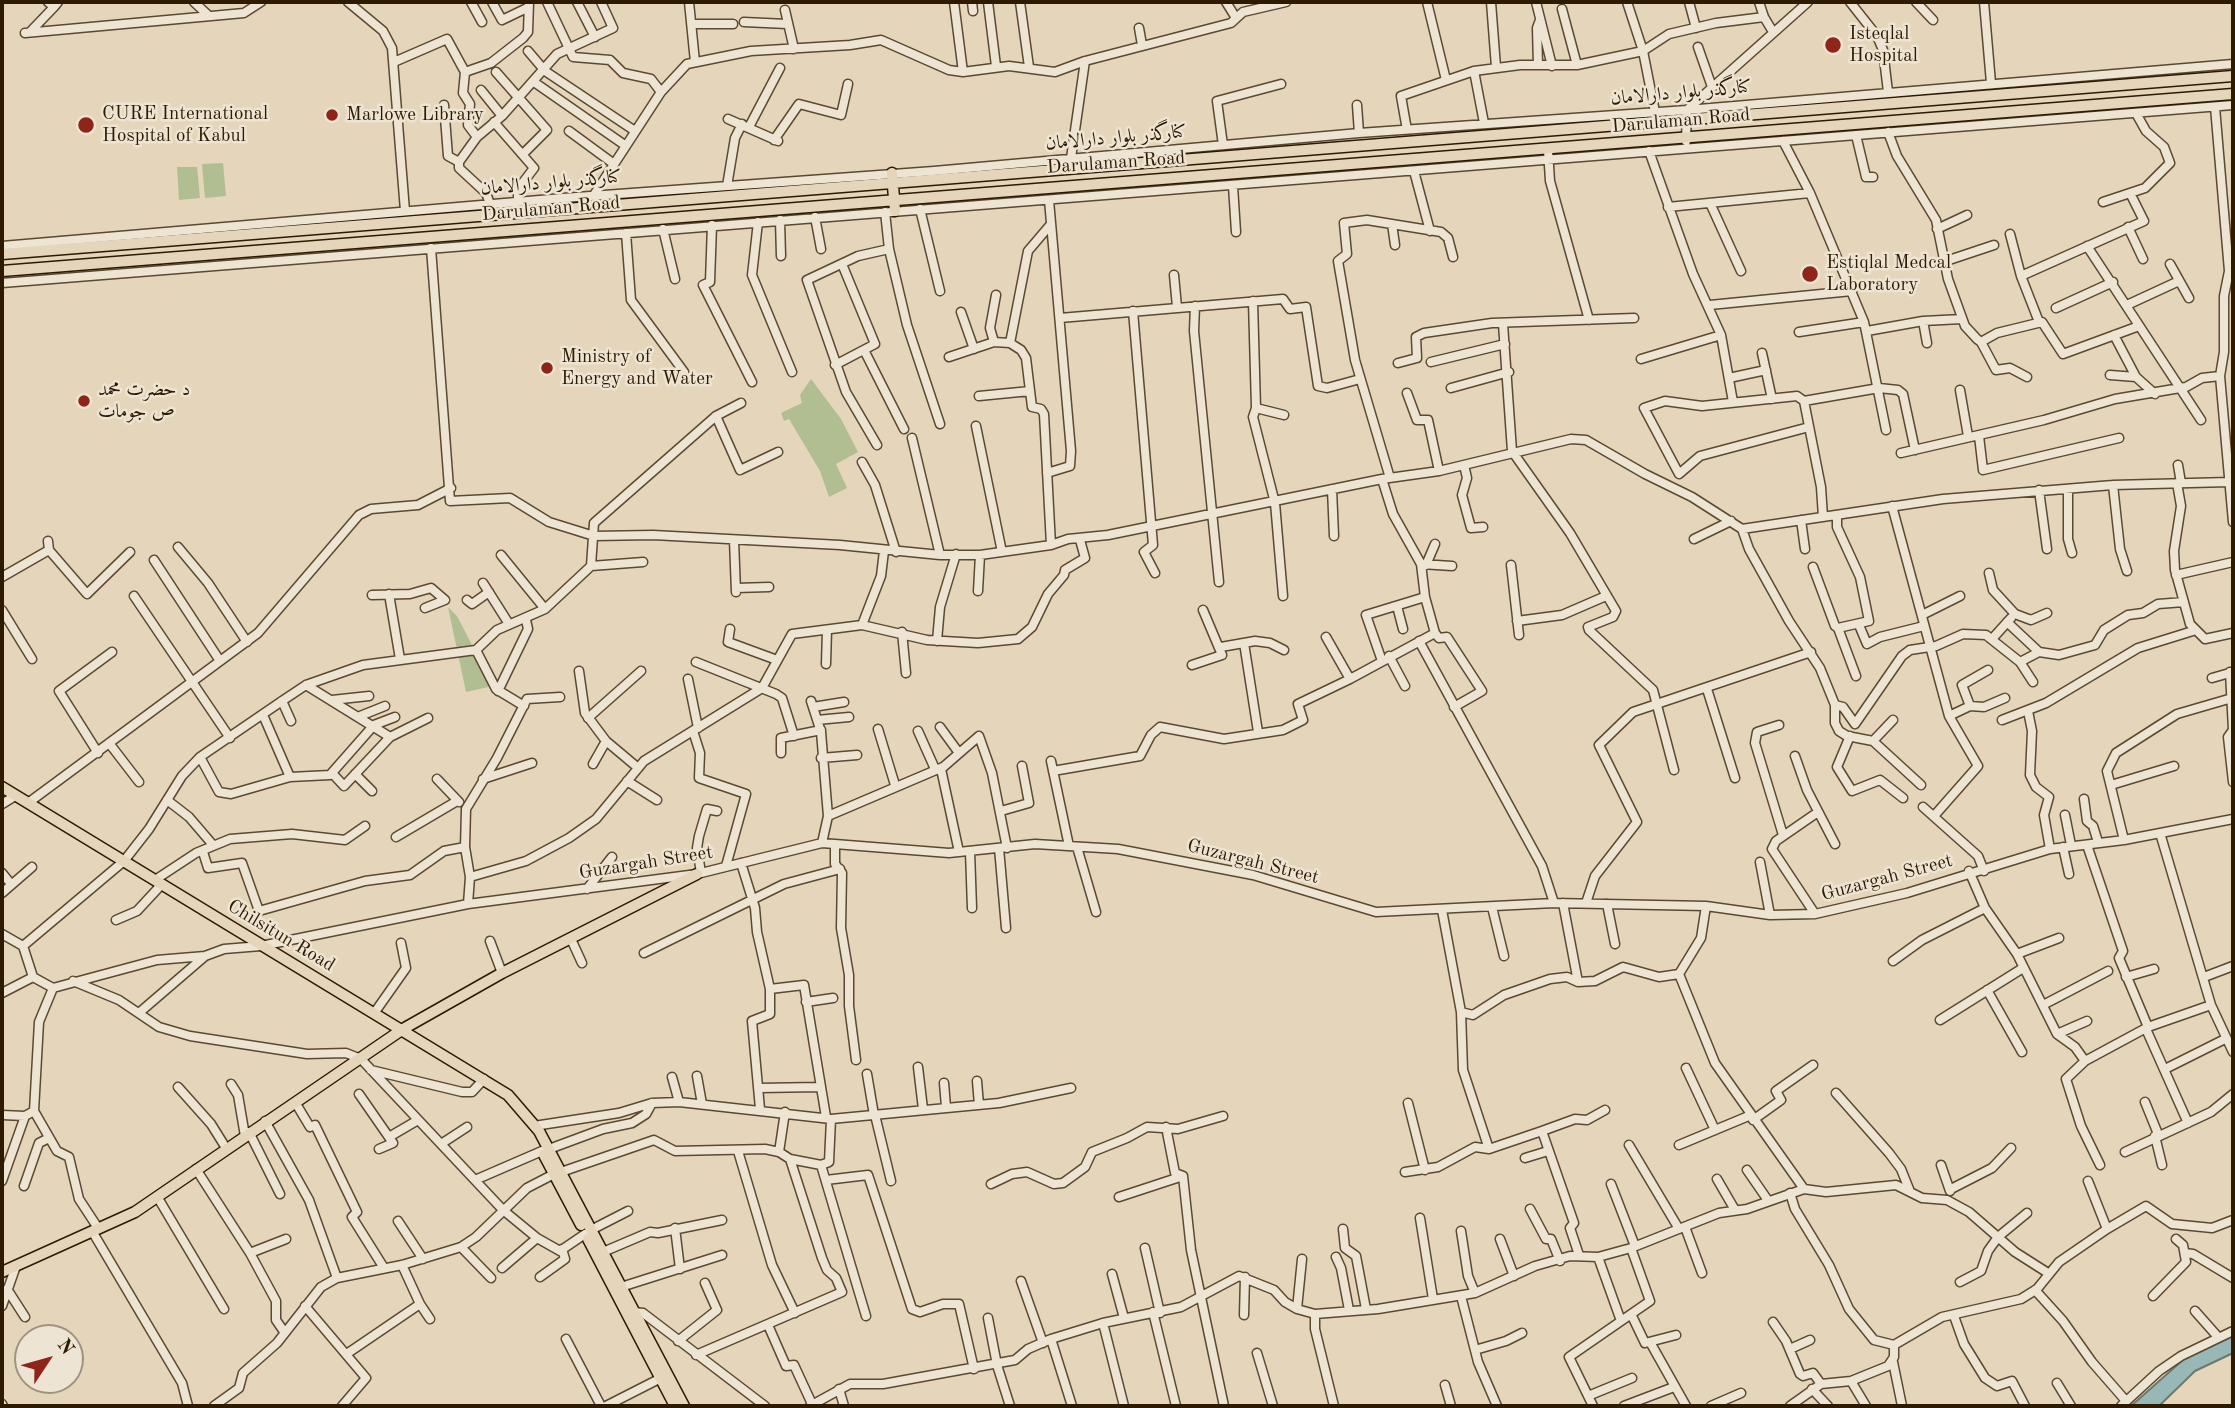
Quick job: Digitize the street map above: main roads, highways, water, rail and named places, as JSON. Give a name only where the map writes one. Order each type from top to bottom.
[{"type":"main road","name":"Darulaman Road","points":[[2,254],[892,179],[1686,122],[2233,76]]},
{"type":"main road","name":"Darulaman Road","points":[[2,271],[1346,162],[1549,155],[1686,136],[2233,94]]},
{"type":"main road","points":[[890,211],[894,199],[892,179]]},
{"type":"main road","name":"Chilsitun Road","points":[[2,787],[508,1095],[534,1126],[675,1406]]},
{"type":"main road","points":[[2,1272],[135,1212],[403,1029],[502,973],[699,874]]},
{"type":"main road","name":"Chilsitun Road","points":[[588,1232],[603,1252],[684,1406]]},
{"type":"water","points":[[2233,1335],[2233,1353],[2195,1371],[2159,1406],[2131,1406],[2184,1359]]},
{"type":"place","name":"Isteqlal Hospital","points":[[1833,45]]},
{"type":"place","name":"Marlowe Library","points":[[332,115]]},
{"type":"place","name":"CURE International Hospital of Kabul","points":[[86,125]]},
{"type":"place","name":"Estiqlal Medcal Laboratory","points":[[1810,274]]},
{"type":"place","name":"Ministry of Energy and Water","points":[[547,368]]},
{"type":"place","name":"د حضرت محمد ص جومات","points":[[84,401]]}]
